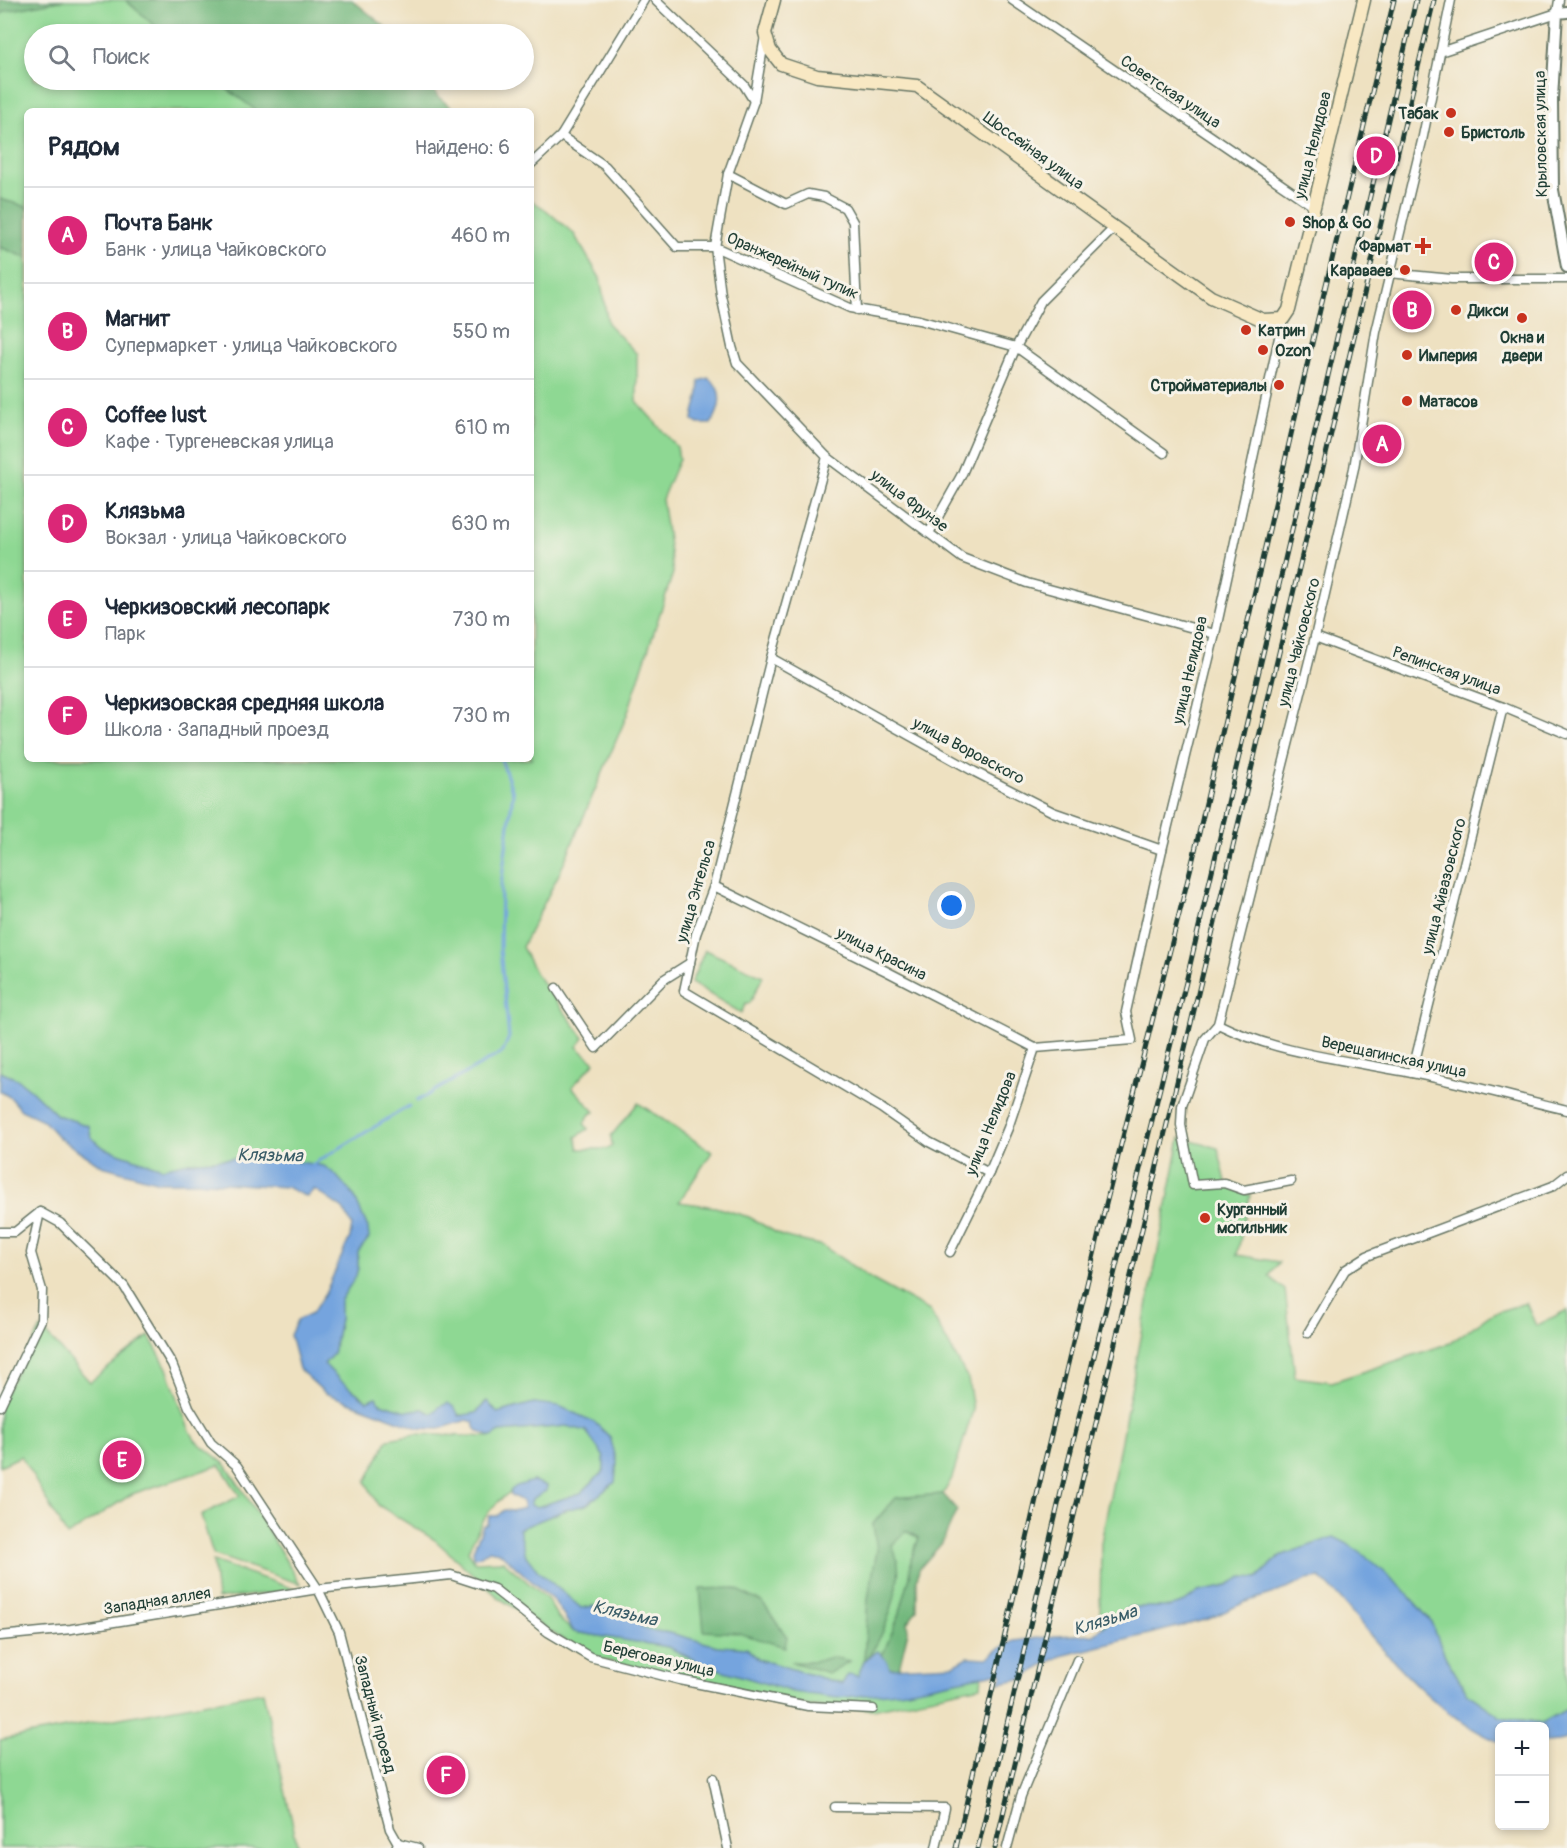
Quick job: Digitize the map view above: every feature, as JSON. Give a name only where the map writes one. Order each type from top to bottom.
[{"type":"main road","points":[[765,33],[774,0]]},
{"type":"main road","name":"улица Нелидова","points":[[1283,319],[1289,310],[1364,0]]},
{"type":"main road","name":"Шоссейная улица","points":[[765,33],[770,50],[782,64],[818,76],[917,86],[1211,297],[1263,320],[1283,319]]},
{"type":"street","points":[[534,161],[561,136],[644,0]]},
{"type":"street","points":[[655,0],[744,85],[754,101]]},
{"type":"street","name":"Советская улица","points":[[1012,0],[1314,206]]},
{"type":"street","name":"улица Чайковского","points":[[1291,1181],[1244,1190],[1224,1183],[1193,1185],[1181,1125],[1182,1106],[1205,1039],[1218,1024],[1315,637],[1354,468],[1376,333],[1422,141],[1450,0]]},
{"type":"street","name":"Крыловская улица","points":[[1559,0],[1562,13],[1552,99],[1553,190],[1567,267]]},
{"type":"street","points":[[1440,52],[1562,13]]},
{"type":"street","name":"улица Фрунзе","points":[[765,33],[754,101],[728,174],[715,247],[721,295],[737,363],[827,457],[962,558],[1027,583],[1215,634]]},
{"type":"street","name":"Оранжерейный тупик","points":[[561,136],[605,166],[677,247],[715,247],[850,308],[920,320],[1016,347],[1164,453]]},
{"type":"street","points":[[728,174],[786,204],[808,194],[824,197],[845,208],[854,222],[857,310]]},
{"type":"street","points":[[929,533],[961,477],[1016,347],[1041,301],[1114,228]]},
{"type":"street","points":[[1389,273],[1452,279],[1567,279]]},
{"type":"street","name":"улица Нелидова","points":[[950,1252],[989,1173],[1008,1128],[1035,1048],[1132,1040],[1126,1012],[1162,850],[1215,634],[1283,319]]},
{"type":"street","name":"улица Энгельса","points":[[827,457],[771,658],[714,886],[696,934],[684,991],[881,1108],[929,1142],[989,1173]]},
{"type":"street","name":"Репинская улица","points":[[1315,637],[1503,707],[1567,734]]},
{"type":"street","name":"улица Воровского","points":[[771,658],[975,772],[1053,812],[1162,850]]},
{"type":"street","name":"улица Айвазовского","points":[[1412,1073],[1503,707]]},
{"type":"street","name":"улица Красина","points":[[714,886],[875,965],[1035,1048]]},
{"type":"street","points":[[556,988],[596,1048],[663,980],[690,963]]},
{"type":"street","name":"Верещагинская улица","points":[[1218,1024],[1238,1034],[1330,1059],[1412,1073],[1567,1110]]},
{"type":"street","points":[[1308,1333],[1345,1270],[1367,1256],[1553,1186],[1567,1175]]},
{"type":"street","points":[[0,1232],[15,1232],[40,1212]]},
{"type":"street","points":[[0,1406],[41,1320],[42,1290],[31,1253],[40,1212]]},
{"type":"street","name":"Западный проезд","points":[[40,1212],[60,1223],[124,1286],[172,1364],[189,1407],[211,1443],[237,1466],[318,1589],[339,1632],[390,1829],[397,1846]]},
{"type":"street","name":"Береговая улица","points":[[318,1589],[452,1575],[494,1589],[548,1632],[590,1657],[680,1680],[808,1706],[873,1709]]},
{"type":"street","name":"Западная аллея","points":[[0,1636],[71,1629],[318,1589]]},
{"type":"street","points":[[1007,1848],[1021,1796],[1077,1660]]},
{"type":"street","points":[[713,1778],[728,1848]]},
{"type":"street","points":[[835,1807],[945,1808],[936,1848]]},
{"type":"street","points":[[397,1846],[418,1848]]},
{"type":"green space","points":[[0,0],[64,0],[6,11],[0,15]]},
{"type":"green space","points":[[64,0],[125,0],[153,24],[24,24],[24,90],[229,90],[253,108],[24,108],[24,206],[0,199],[0,70],[2,69],[0,68],[0,15],[6,11]]},
{"type":"green space","points":[[126,0],[352,0],[382,24],[153,24]]},
{"type":"green space","points":[[229,90],[435,90],[437,96],[452,108],[253,108]]},
{"type":"green space","points":[[0,199],[24,206],[24,257],[0,247]]},
{"type":"green space","points":[[534,202],[574,234],[600,278],[608,324],[637,354],[637,402],[677,447],[679,459],[662,499],[673,573],[627,715],[560,872],[522,947],[536,974],[584,1038],[577,1047],[595,1062],[572,1087],[595,1112],[590,1114],[584,1123],[588,1129],[576,1137],[579,1149],[607,1149],[612,1146],[611,1136],[638,1103],[712,1152],[679,1202],[715,1207],[749,1217],[782,1236],[823,1246],[873,1280],[930,1311],[968,1379],[973,1410],[952,1478],[943,1494],[895,1498],[873,1524],[878,1550],[868,1599],[864,1661],[858,1676],[848,1674],[842,1684],[758,1659],[746,1648],[717,1646],[670,1633],[647,1630],[616,1608],[609,1610],[595,1606],[581,1608],[538,1571],[526,1556],[519,1529],[565,1510],[586,1505],[615,1482],[610,1437],[534,1403],[497,1413],[490,1404],[485,1402],[480,1409],[470,1415],[452,1413],[439,1407],[432,1414],[423,1409],[407,1411],[380,1403],[377,1397],[368,1401],[340,1380],[324,1364],[333,1354],[340,1319],[340,1301],[356,1276],[358,1252],[368,1228],[354,1196],[264,1156],[189,1162],[162,1168],[104,1148],[91,1137],[89,1126],[57,1115],[17,1079],[0,1072],[0,247],[24,257],[24,762],[534,762]]},
{"type":"green space","points":[[705,950],[763,976],[750,1003],[746,1003],[741,1013],[691,983]]},
{"type":"green space","points":[[1180,1138],[1218,1148],[1227,1186],[1250,1195],[1237,1255],[1279,1262],[1269,1276],[1285,1290],[1295,1377],[1332,1382],[1450,1343],[1493,1313],[1526,1303],[1536,1326],[1567,1310],[1567,1709],[1544,1722],[1501,1717],[1468,1694],[1446,1658],[1430,1620],[1402,1588],[1334,1537],[1280,1556],[1257,1578],[1242,1577],[1224,1587],[1198,1592],[1185,1602],[1170,1607],[1129,1607],[1103,1627],[1100,1615],[1101,1543]]},
{"type":"green space","points":[[41,1328],[90,1382],[149,1336],[167,1368],[195,1440],[226,1465],[300,1584],[214,1555],[201,1515],[240,1496],[220,1465],[132,1494],[67,1536],[21,1456],[0,1466],[0,1403]]},
{"type":"green space","points":[[566,1426],[586,1430],[604,1457],[604,1470],[581,1493],[537,1507],[530,1505],[532,1499],[547,1486],[533,1481],[509,1493],[485,1517],[468,1551],[475,1562],[503,1561],[547,1599],[558,1618],[574,1632],[668,1647],[705,1665],[793,1692],[932,1686],[982,1675],[981,1686],[873,1709],[808,1706],[590,1657],[499,1598],[435,1540],[378,1505],[366,1482],[388,1439],[417,1434],[491,1437],[500,1432]]},
{"type":"green space","points":[[943,1494],[957,1510],[942,1543],[919,1569],[917,1610],[907,1623],[908,1631],[899,1668],[890,1668],[882,1656],[899,1616],[910,1576],[911,1560],[919,1538],[906,1531],[892,1545],[898,1574],[891,1611],[882,1633],[864,1661],[868,1599],[877,1550],[873,1524],[895,1498]]},
{"type":"green space","points":[[905,1531],[919,1538],[911,1560],[910,1576],[899,1616],[882,1656],[878,1651],[868,1656],[876,1644],[893,1603],[897,1574],[892,1545]]},
{"type":"green space","points":[[213,1561],[297,1590],[217,1599]]},
{"type":"green space","points":[[734,1588],[763,1603],[787,1637],[785,1647],[739,1633],[704,1631],[700,1589]]},
{"type":"green space","points":[[832,1657],[850,1661],[829,1673],[791,1662],[814,1662]]},
{"type":"green space","points":[[263,1692],[298,1848],[0,1848],[0,1740]]},
{"type":"water","points":[[708,378],[719,393],[719,406],[711,424],[698,424],[693,421],[699,381]]},
{"type":"water","points":[[0,1072],[17,1079],[57,1115],[89,1126],[91,1137],[104,1148],[162,1168],[189,1162],[264,1156],[324,1166],[335,1174],[354,1196],[368,1228],[369,1238],[358,1252],[356,1276],[340,1301],[340,1319],[333,1354],[324,1364],[340,1380],[367,1401],[377,1397],[380,1403],[407,1411],[423,1409],[432,1414],[439,1407],[448,1403],[455,1408],[459,1416],[476,1413],[487,1401],[497,1413],[534,1403],[559,1406],[594,1422],[610,1437],[617,1462],[615,1482],[586,1505],[565,1510],[519,1529],[526,1556],[538,1571],[581,1608],[595,1606],[609,1610],[616,1608],[647,1630],[670,1633],[717,1646],[746,1648],[758,1659],[842,1684],[848,1674],[858,1676],[864,1661],[878,1651],[890,1668],[954,1665],[968,1657],[988,1658],[1014,1641],[1094,1634],[1129,1607],[1170,1607],[1185,1602],[1198,1592],[1224,1587],[1242,1577],[1257,1578],[1280,1556],[1334,1537],[1371,1560],[1402,1588],[1430,1620],[1446,1658],[1468,1694],[1501,1717],[1535,1722],[1495,1722],[1495,1740],[1463,1722],[1414,1683],[1320,1578],[1306,1580],[1243,1603],[1209,1619],[1061,1656],[1041,1666],[1026,1678],[999,1683],[1001,1672],[907,1691],[837,1698],[793,1692],[705,1665],[668,1647],[574,1632],[555,1602],[499,1552],[489,1550],[481,1556],[474,1557],[473,1550],[483,1526],[488,1524],[489,1516],[497,1516],[504,1510],[524,1508],[522,1501],[511,1495],[511,1490],[517,1486],[533,1481],[547,1486],[546,1491],[532,1499],[530,1505],[537,1507],[581,1493],[604,1471],[604,1457],[586,1431],[566,1426],[500,1432],[492,1437],[480,1432],[474,1422],[467,1420],[439,1429],[418,1428],[325,1393],[299,1369],[290,1335],[297,1320],[312,1313],[325,1294],[350,1237],[352,1225],[343,1209],[314,1189],[307,1197],[286,1187],[207,1182],[159,1182],[102,1166],[59,1138],[43,1120],[21,1110],[11,1098],[0,1091]]},
{"type":"water","points":[[1567,1709],[1567,1738],[1559,1742],[1549,1743],[1549,1722],[1544,1722]]},
{"type":"waterway","points":[[417,1101],[503,1052],[509,1037],[500,950],[501,886],[513,793],[502,762]]},
{"type":"waterway","points":[[310,1166],[409,1106]]},
{"type":"railway","points":[[956,1848],[1045,1460],[1106,1204],[1193,859],[1394,0]]},
{"type":"railway","points":[[978,1848],[1068,1462],[1186,982],[1416,0]]},
{"type":"railway","points":[[995,1848],[1434,0]]},
{"type":"place","name":"Табак","points":[[1451,113]]},
{"type":"place","name":"Бристоль","points":[[1449,132]]},
{"type":"place","name":"Клязьма","points":[[1376,156]]},
{"type":"place","name":"Shop & Go","points":[[1290,222]]},
{"type":"place","name":"Фармат","points":[[1423,246]]},
{"type":"place","name":"Coffee lust","points":[[1494,262]]},
{"type":"place","name":"Караваев","points":[[1405,270]]},
{"type":"place","name":"Магнит","points":[[1412,310]]},
{"type":"place","name":"Дикси","points":[[1456,310]]},
{"type":"place","name":"Окна и двери","points":[[1522,318]]},
{"type":"place","name":"Катрин","points":[[1246,330]]},
{"type":"place","name":"Ozon","points":[[1263,350]]},
{"type":"place","name":"Империя","points":[[1407,355]]},
{"type":"place","name":"Стройматериалы","points":[[1279,385]]},
{"type":"place","name":"Матасов","points":[[1407,401]]},
{"type":"place","name":"Почта Банк","points":[[1382,444]]},
{"type":"place","name":"Курганный могильник","points":[[1205,1218]]},
{"type":"place","name":"Черкизовский лесопарк","points":[[122,1460]]},
{"type":"place","name":"Черкизовская средняя школа","points":[[446,1775]]}]
